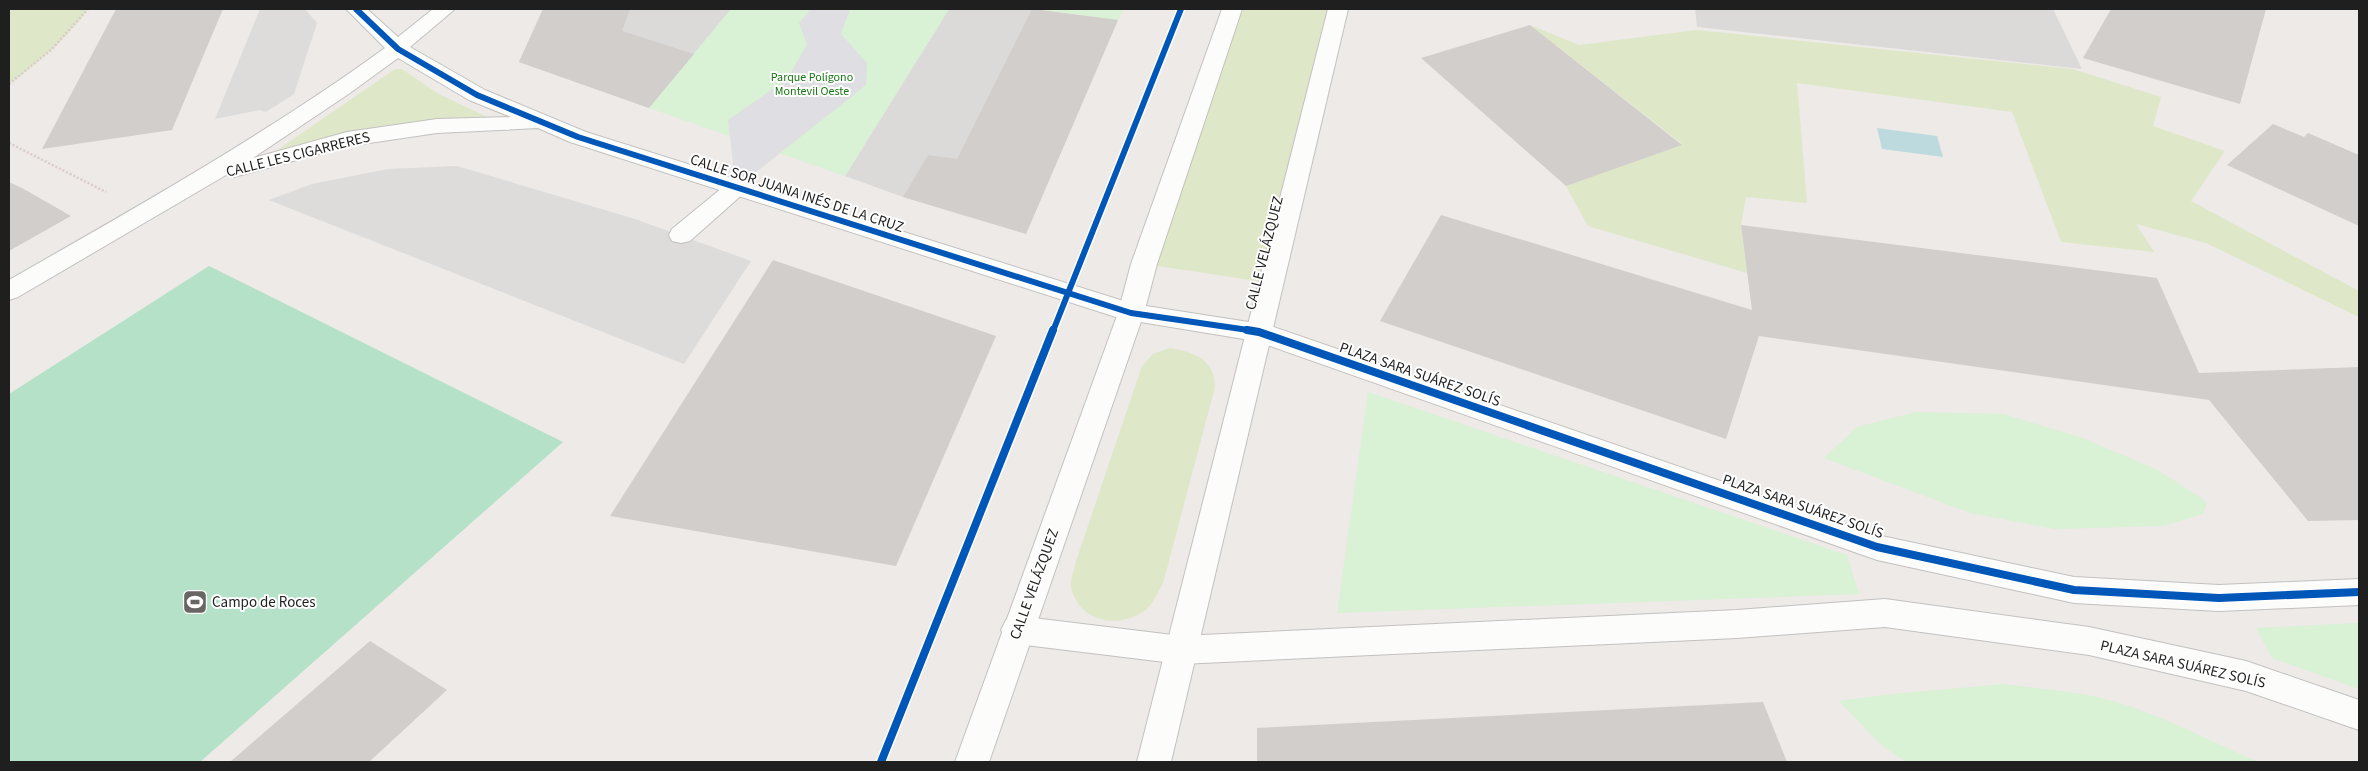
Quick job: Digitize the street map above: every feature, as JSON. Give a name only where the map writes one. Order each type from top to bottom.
[{"type":"street","name":"CALLE SOR JUANA INÉS DE LA CRUZ","points":[[356,9],[398,49],[477,95],[540,123],[578,137],[1131,313],[1259,332]]},
{"type":"street","name":"CALLE LES CIGARRERES","points":[[9,291],[206,177],[311,112],[398,49],[445,9]]},
{"type":"street","name":"CALLE VELÁZQUEZ","points":[[972,762],[1017,630],[1131,313],[1144,264],[1232,9]]},
{"type":"street","name":"CALLE VELÁZQUEZ","points":[[1154,762],[1338,9]]},
{"type":"street","name":"CALLE LES CIGARRERES","points":[[206,177],[347,139],[436,126],[540,123]]},
{"type":"street","points":[[681,235],[736,188]]},
{"type":"street","name":"PLAZA SARA SUÁREZ SOLÍS","points":[[1259,332],[1877,547],[2074,590],[2219,598],[2359,592]]},
{"type":"street","name":"PLAZA SARA SUÁREZ SOLÍS","points":[[1017,630],[1181,650],[1698,626],[1885,613],[2089,641],[2246,676],[2359,715]]},
{"type":"path","points":[[9,84],[56,48],[73,30],[88,9]]},
{"type":"path","points":[[9,143],[109,194]]},
{"type":"shaded area","points":[[260,9],[305,9],[317,23],[294,94],[266,112],[260,110],[215,119]]},
{"type":"shaded area","points":[[543,9],[731,9],[649,108],[519,62]]},
{"type":"shaded area","points":[[811,9],[850,9],[841,34],[867,63],[866,85],[736,188],[728,120],[787,79],[807,45],[799,23]]},
{"type":"shaded area","points":[[949,9],[1034,9],[1118,20],[1026,234],[903,197],[845,176]]},
{"type":"shaded area","points":[[1695,9],[2053,9],[2082,69],[1697,27]]},
{"type":"shaded area","points":[[457,166],[635,219],[751,261],[684,364],[269,200],[312,184],[388,169]]},
{"type":"green space","points":[[9,9],[88,9],[71,31],[9,84]]},
{"type":"green space","name":"Parque Polígono Montevil Oeste","points":[[731,9],[949,9],[845,176],[649,108]]},
{"type":"green space","points":[[1034,9],[1124,9],[1118,20]]},
{"type":"green space","points":[[1232,9],[1338,9],[1271,283],[1144,264]]},
{"type":"green space","points":[[1530,25],[1579,45],[1697,30],[2073,69],[2161,97],[2153,126],[2225,151],[2191,201],[2359,291],[2359,317],[2206,243],[2136,224],[2154,252],[2061,242],[2012,112],[1797,83],[1807,203],[1746,197],[1741,225],[1747,273],[1588,226],[1566,186],[1682,144]]},
{"type":"green space","points":[[395,69],[402,69],[437,93],[487,117],[492,122],[464,121],[410,124],[357,132],[276,151]]},
{"type":"green space","name":"Campo de Roces","points":[[209,266],[563,442],[200,762],[9,762],[9,394]]},
{"type":"green space","points":[[1170,348],[1187,352],[1207,363],[1214,377],[1215,387],[1164,580],[1158,593],[1147,609],[1134,617],[1115,621],[1105,620],[1087,613],[1080,606],[1071,589],[1072,575],[1142,366],[1153,354]]},
{"type":"green space","points":[[1368,392],[1847,555],[1859,594],[1337,613]]},
{"type":"green space","points":[[1916,412],[2003,414],[2080,437],[2156,469],[2207,502],[2203,514],[2163,526],[2055,529],[1970,513],[1824,458],[1857,427]]},
{"type":"green space","points":[[2359,623],[2359,689],[2272,658],[2256,628]]},
{"type":"green space","points":[[2005,684],[2083,694],[2114,701],[2162,718],[2258,762],[1906,762],[1881,745],[1839,701],[1892,694]]},
{"type":"water","points":[[1877,128],[1937,136],[1943,157],[1882,149]]},
{"type":"building","points":[[116,9],[223,9],[172,130],[42,149]]},
{"type":"building","points":[[543,9],[630,9],[622,31],[694,54],[649,108],[519,62]]},
{"type":"building","points":[[1032,9],[1118,20],[1026,234],[903,197],[928,155],[957,159]]},
{"type":"building","points":[[2111,9],[2266,9],[2240,104],[2083,58]]},
{"type":"building","points":[[1530,25],[1682,145],[1566,186],[1421,58]]},
{"type":"building","points":[[2273,124],[2304,137],[2308,133],[2359,155],[2359,226],[2227,165]]},
{"type":"building","points":[[9,182],[22,188],[71,216],[9,251]]},
{"type":"building","points":[[1441,215],[1752,310],[1741,225],[2157,278],[2199,373],[2359,367],[2359,520],[2308,521],[2209,400],[1759,336],[1726,439],[1380,321]]},
{"type":"building","points":[[773,260],[996,336],[896,566],[610,516]]},
{"type":"building","points":[[370,641],[447,690],[369,762],[230,762]]},
{"type":"building","points":[[1763,702],[1787,762],[1257,762],[1257,728]]},
{"type":"cycle path","points":[[356,9],[398,49],[477,95],[578,137],[1131,313],[1259,332],[1877,547],[2074,590],[2219,598],[2359,592]]},
{"type":"cycle path","points":[[881,762],[1181,9]]},
{"type":"place","name":"Campo de Roces","points":[[195,602]]}]
